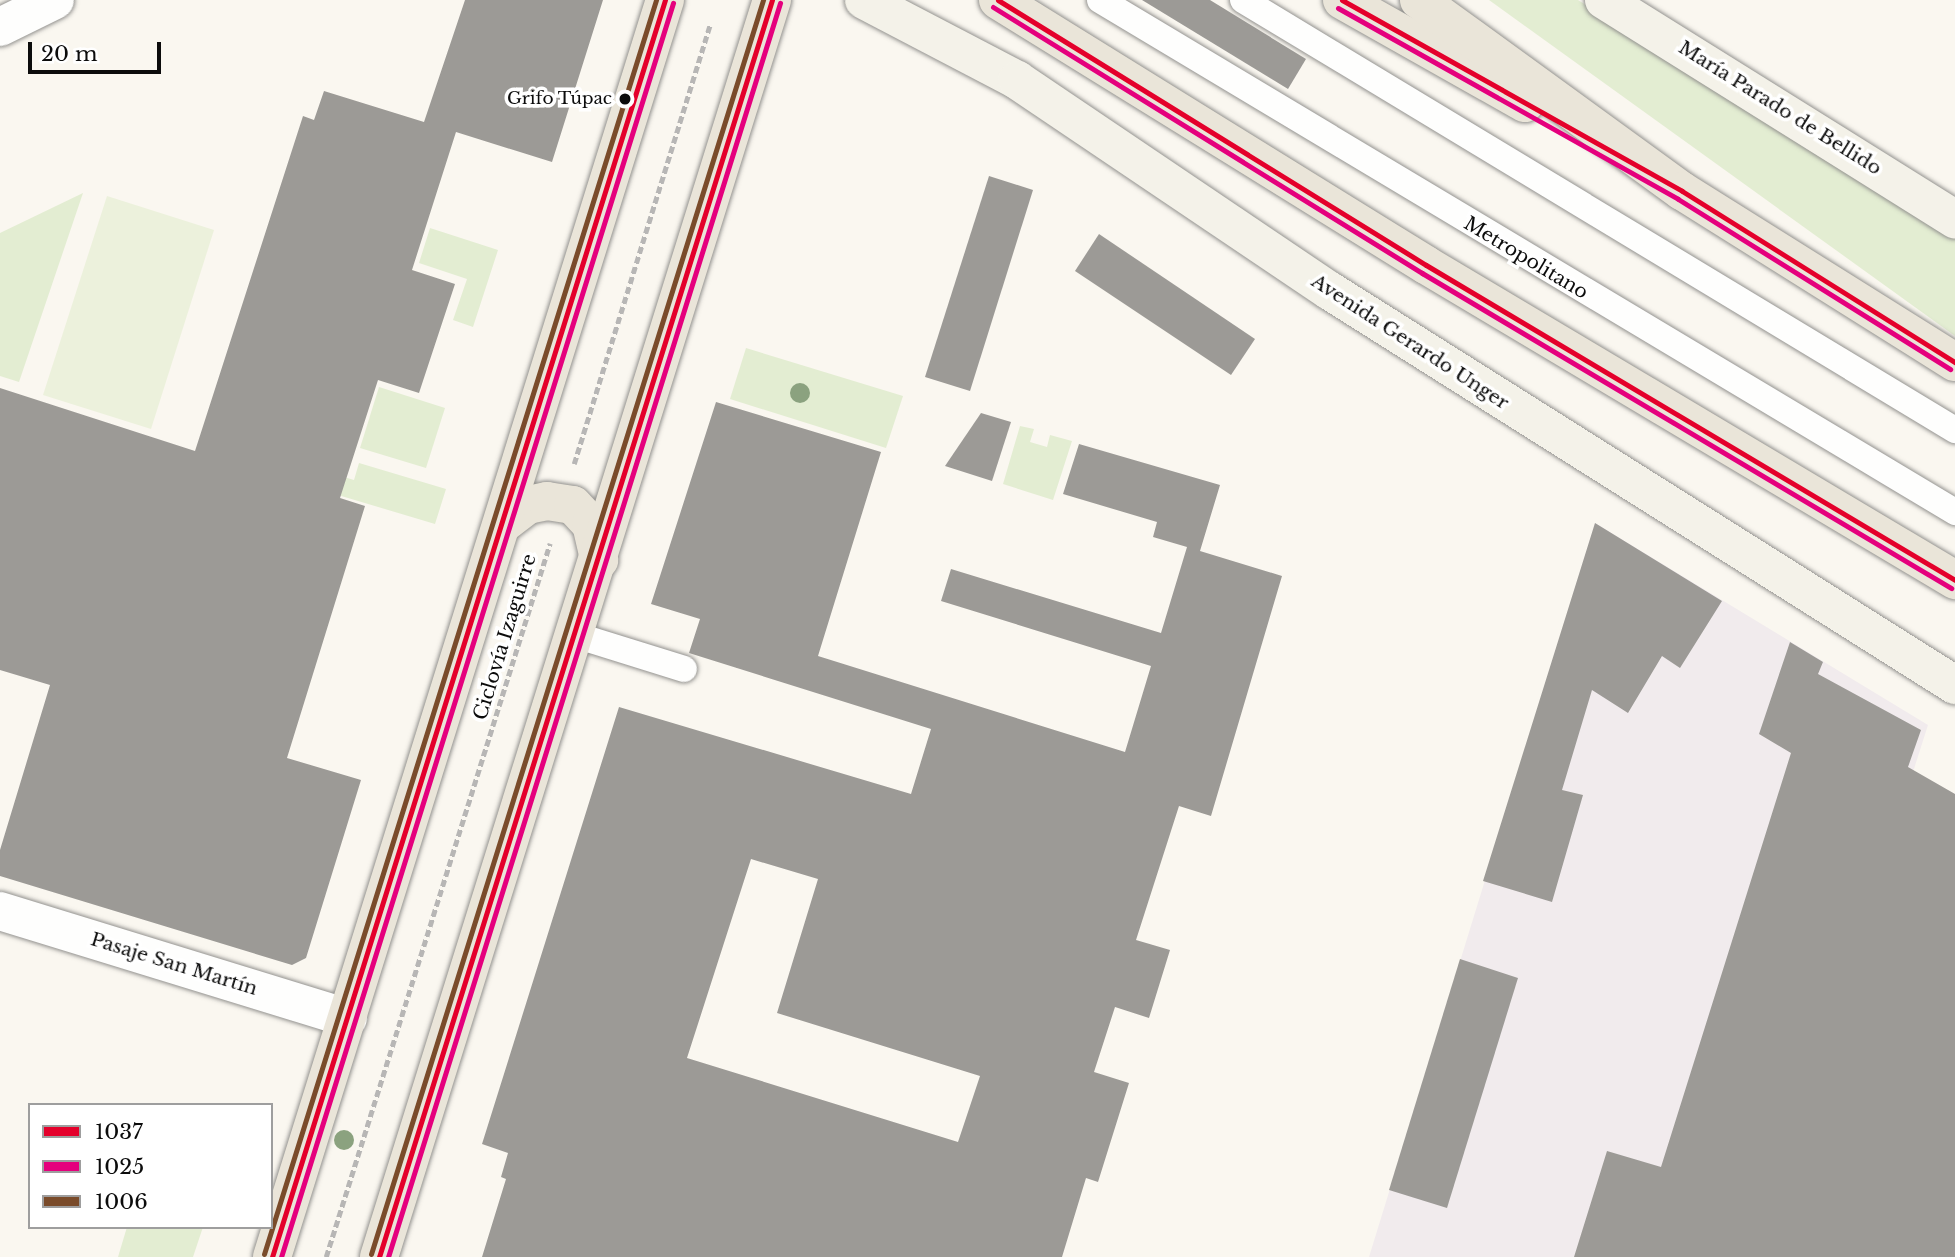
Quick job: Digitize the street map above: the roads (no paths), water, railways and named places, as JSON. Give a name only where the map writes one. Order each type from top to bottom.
[{"type":"main road","points":[[272,1257],[504,523],[665,0]]},
{"type":"main road","points":[[379,1257],[772,0]]},
{"type":"main road","points":[[998,0],[1426,265],[1955,580]]},
{"type":"main road","points":[[1342,0],[1682,191],[1955,362]]},
{"type":"main road","points":[[1419,0],[1682,191]]},
{"type":"main road","points":[[504,523],[528,505],[563,501],[591,524],[599,560]]},
{"type":"street","points":[[0,27],[55,0]]},
{"type":"street","name":"Avenida Gerardo Unger","points":[[864,0],[1017,80],[1341,298],[1955,685]]},
{"type":"street","name":"María Parado de Bellido","points":[[1604,0],[1955,219]]},
{"type":"street","name":"Pasaje San Martín","points":[[0,911],[348,1018]]},
{"type":"lane","name":"Metropolitano","points":[[1100,0],[1955,512]]},
{"type":"lane","points":[[1243,0],[1955,430]]},
{"type":"lane","points":[[575,635],[684,669]]},
{"type":"place","name":"Grifo Túpac","points":[[625,99]]}]
